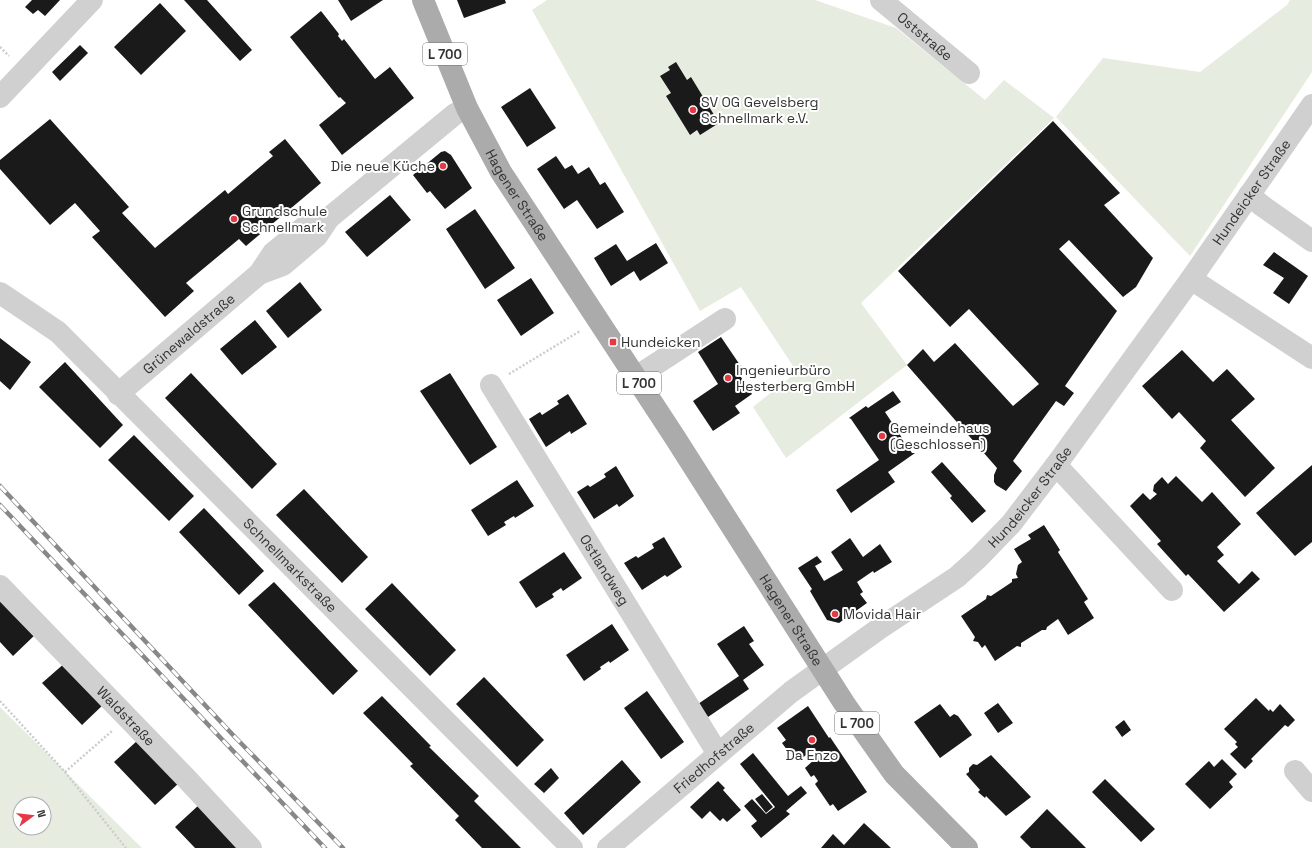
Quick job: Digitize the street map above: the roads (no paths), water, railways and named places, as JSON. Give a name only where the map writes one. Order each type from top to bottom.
[{"type":"main road","name":"Hagener Straße","points":[[423,0],[467,108],[502,172],[636,377],[844,703],[894,774],[967,848]]},
{"type":"street","points":[[0,97],[92,0]]},
{"type":"street","name":"Oststraße","points":[[881,0],[969,73]]},
{"type":"street","name":"Hundeicker Straße","points":[[822,670],[962,572],[978,558],[1010,524],[1056,465],[1191,279],[1312,106]]},
{"type":"street","name":"Grünewaldstraße","points":[[118,394],[259,274],[272,253],[278,248],[308,224],[329,218],[455,114],[467,108]]},
{"type":"street","points":[[1249,195],[1312,241]]},
{"type":"street","points":[[1191,279],[1312,358]]},
{"type":"street","name":"Schnellmarkstraße","points":[[0,293],[58,332],[118,394],[572,848]]},
{"type":"street","points":[[636,377],[725,319]]},
{"type":"street","name":"Ostlandweg","points":[[491,385],[718,754]]},
{"type":"street","points":[[1056,465],[1172,590]]},
{"type":"street","name":"Waldstraße","points":[[0,586],[185,777],[251,848]]},
{"type":"street","name":"Friedhofstraße","points":[[608,848],[791,692],[822,670]]},
{"type":"street","points":[[1295,771],[1312,791]]},
{"type":"railway","points":[[0,486],[233,735],[343,848]]},
{"type":"railway","points":[[0,505],[325,848]]},
{"type":"place","name":"SV OG Gevelsberg Schnellmark e.V.","points":[[693,110]]},
{"type":"place","name":"Die neue Küche","points":[[443,166]]},
{"type":"place","name":"Grundschule Schnellmark","points":[[234,219]]},
{"type":"place","name":"Hundeicken","points":[[613,342]]},
{"type":"place","name":"Ingenieurbüro Hesterberg GmbH","points":[[728,378]]},
{"type":"place","name":"Gemeindehaus (Geschlossen)","points":[[882,436]]},
{"type":"place","name":"Movida Hair","points":[[835,614]]},
{"type":"place","name":"Da Enzo","points":[[812,740]]}]
